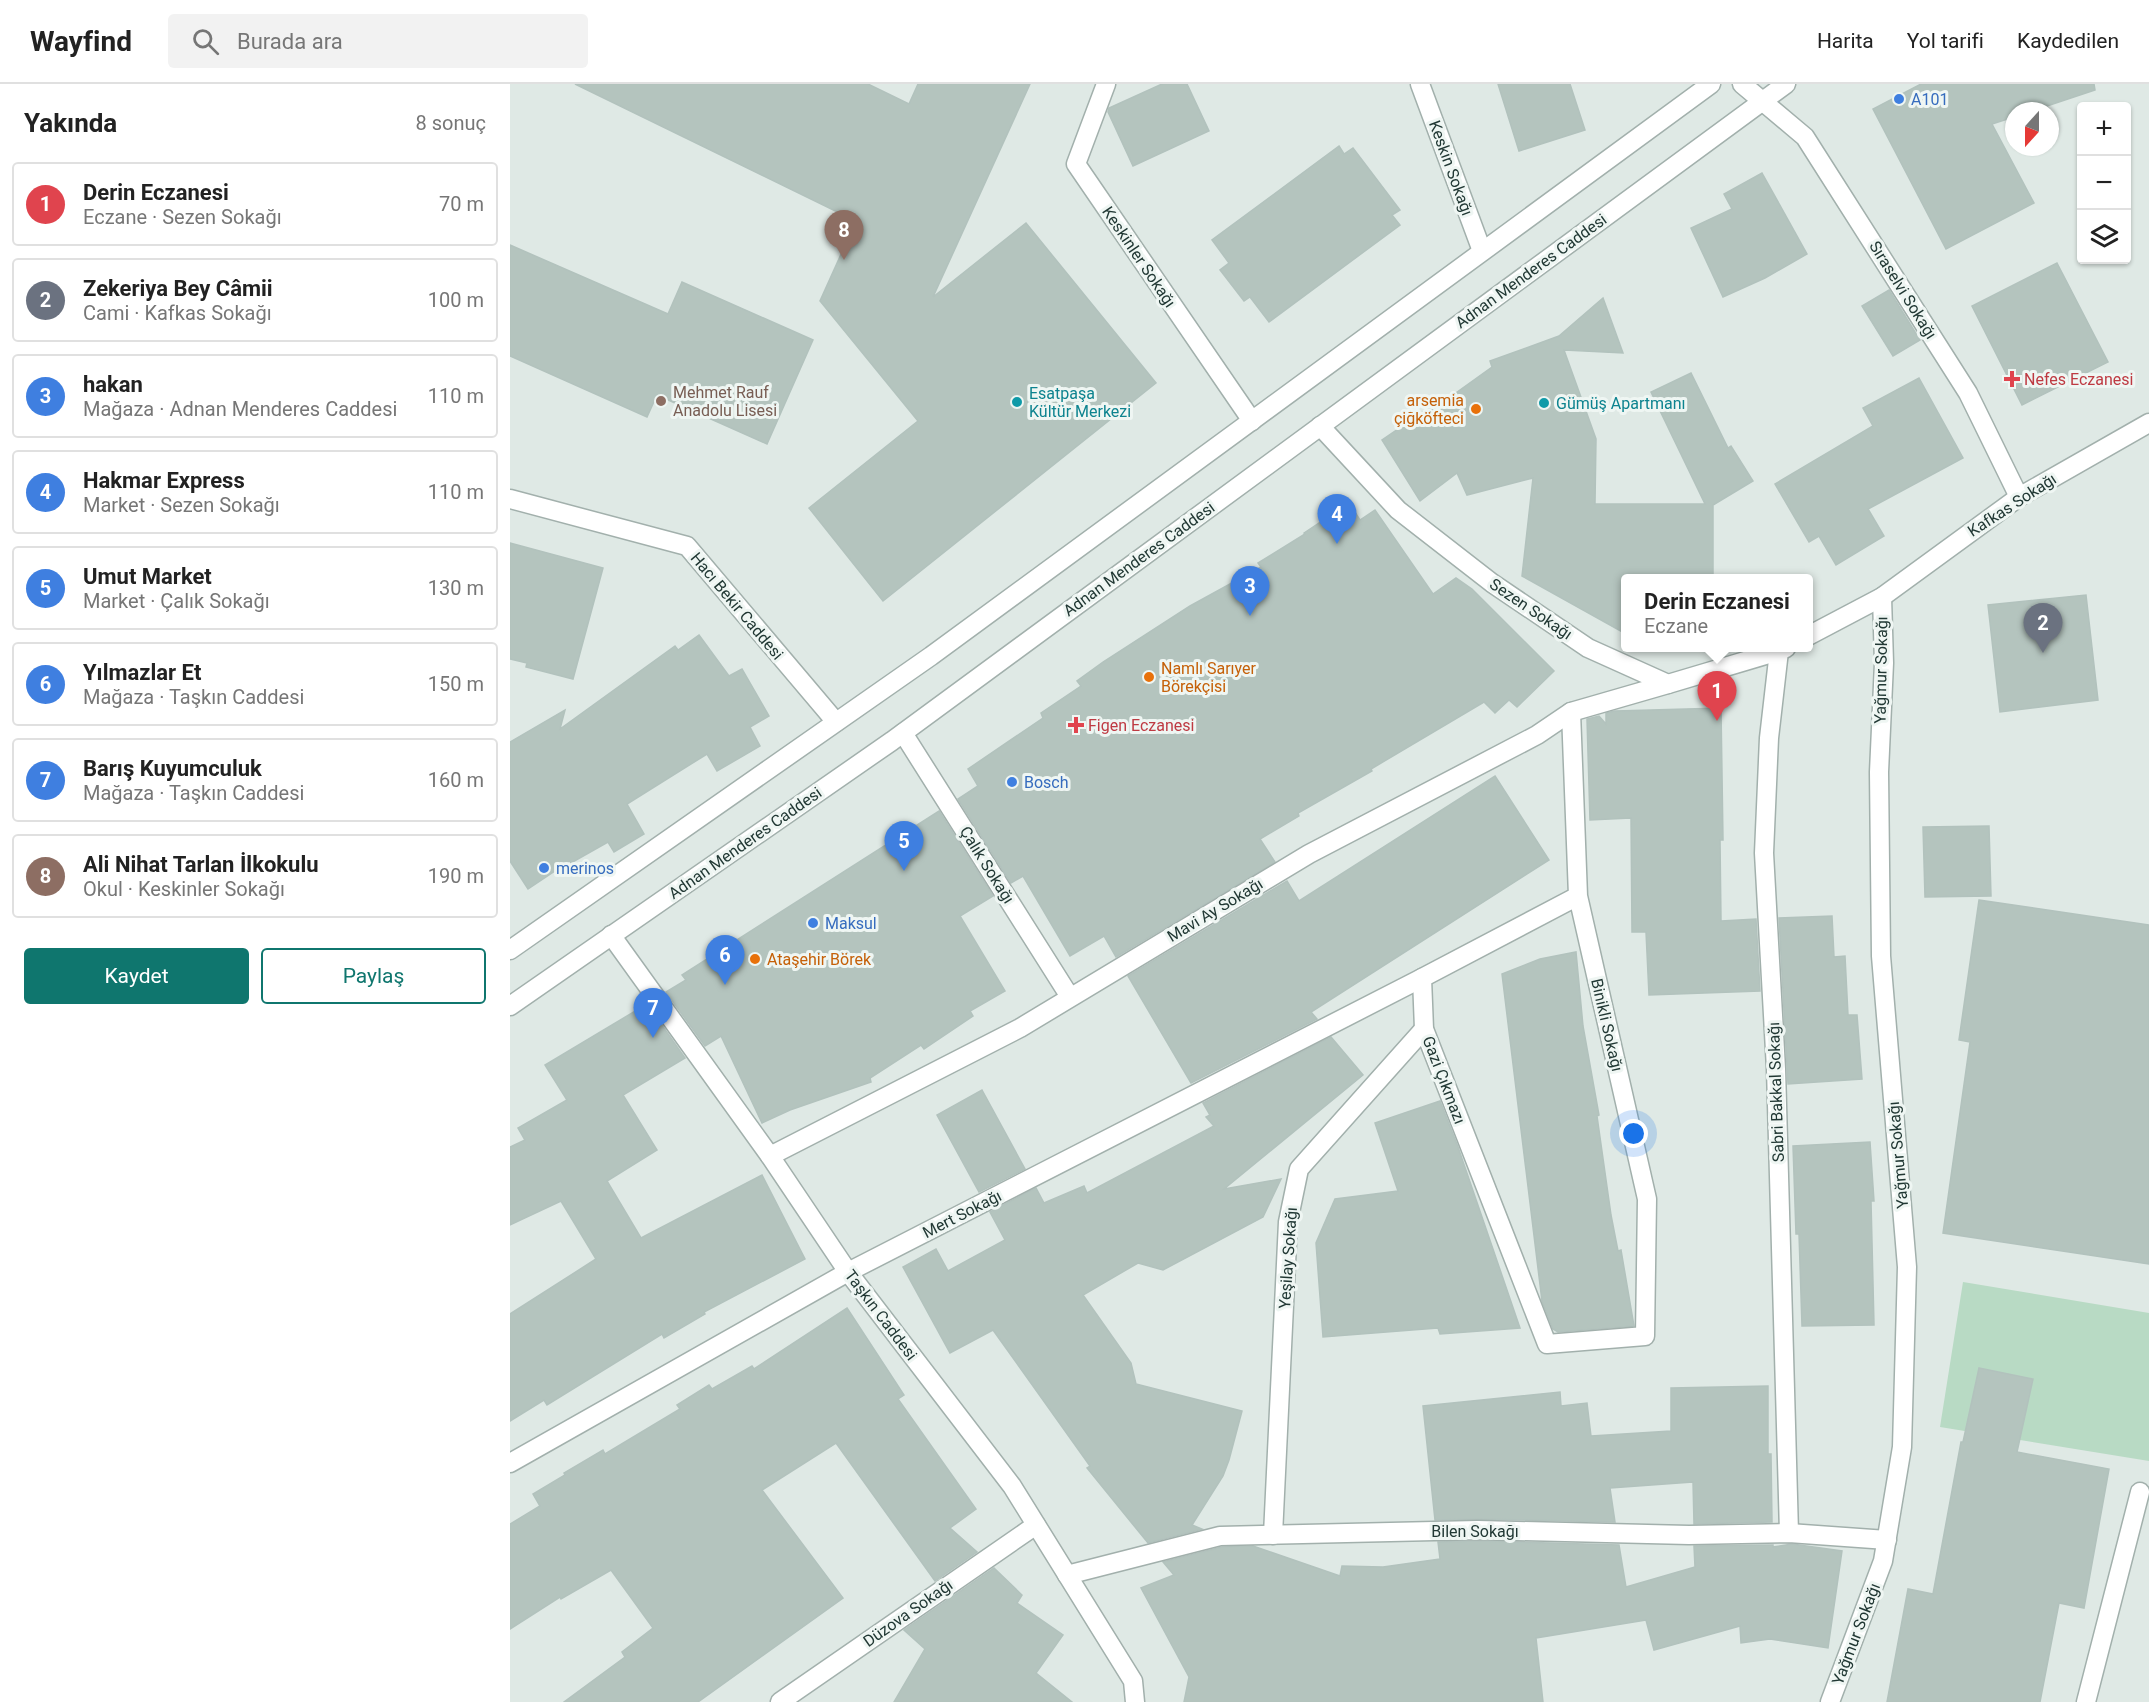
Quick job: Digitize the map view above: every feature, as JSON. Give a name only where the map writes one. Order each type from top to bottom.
[{"type":"street","name":"Keskinler Sokağı","points":[[1106,84],[1076,164],[1252,421]]},
{"type":"street","name":"Keskin Sokağı","points":[[1420,84],[1482,251]]},
{"type":"street","points":[[510,950],[931,656],[1711,84]]},
{"type":"street","points":[[1742,84],[1761,102]]},
{"type":"street","name":"Adnan Menderes Caddesi","points":[[510,1005],[903,733],[1786,84]]},
{"type":"street","name":"Sıraselvi Sokağı","points":[[1761,102],[1805,137],[1968,393],[2019,497]]},
{"type":"street","name":"Kafkas Sokağı","points":[[1881,597],[2019,497],[2149,423]]},
{"type":"street","name":"Sezen Sokağı","points":[[1320,426],[1398,510],[1492,583],[1588,648],[1668,684]]},
{"type":"street","name":"Hacı Bekir Caddesi","points":[[510,499],[687,546],[836,722]]},
{"type":"street","points":[[1813,634],[1881,597]]},
{"type":"street","name":"Yağmur Sokağı","points":[[1830,1702],[1883,1561],[1902,1447],[1906,1267],[1881,956],[1879,772],[1884,663],[1881,597]]},
{"type":"street","points":[[1668,684],[1776,652]]},
{"type":"street","name":"Sabri Bakkal Sokağı","points":[[1783,652],[1769,738],[1764,853],[1777,1081],[1789,1533]]},
{"type":"street","name":"Mavi Ay Sokağı","points":[[770,1156],[1020,1028],[1309,854],[1537,735],[1571,712],[1668,684]]},
{"type":"street","name":"Binikli Sokağı","points":[[1547,1344],[1645,1336],[1647,1199],[1578,896],[1571,712]]},
{"type":"street","name":"Çalık Sokağı","points":[[903,733],[1070,997]]},
{"type":"street","points":[[1422,978],[1578,896]]},
{"type":"street","name":"Taşkın Caddesi","points":[[611,935],[770,1156],[848,1272],[1012,1486],[1133,1681],[1135,1702]]},
{"type":"street","name":"Gazi Çıkmazı","points":[[1422,978],[1424,1029],[1547,1344]]},
{"type":"street","name":"Mert Sokağı","points":[[510,1463],[848,1272],[1422,978]]},
{"type":"street","name":"Yeşilay Sokağı","points":[[1273,1535],[1288,1222],[1299,1169],[1424,1029]]},
{"type":"street","points":[[2086,1702],[2140,1492]]},
{"type":"street","name":"Düzova Sokağı","points":[[780,1702],[1036,1525]]},
{"type":"street","name":"Bilen Sokağı","points":[[1067,1575],[1220,1536],[1478,1530],[1689,1535],[1789,1533],[1887,1540]]},
{"type":"green space","points":[[1963,1282],[2149,1313],[2149,1461],[1940,1427]]},
{"type":"building","points":[[575,84],[868,84],[909,104],[918,84],[1030,84],[933,297],[1026,223],[1156,383],[883,601],[809,508],[918,421],[820,301],[856,221]]},
{"type":"building","points":[[1162,84],[1187,84],[1209,131],[1133,166],[1108,112],[1109,108]]},
{"type":"building","points":[[1498,84],[1570,84],[1585,130],[1519,151]]},
{"type":"building","points":[[1921,84],[2094,84],[2095,90],[2059,102],[2005,102],[2005,120],[1992,124],[2005,148],[2005,156],[2009,156],[2034,203],[1946,249],[1873,109]]},
{"type":"building","points":[[1339,146],[1344,154],[1353,148],[1400,210],[1392,215],[1400,225],[1269,322],[1250,297],[1244,301],[1220,270],[1229,263],[1212,240]]},
{"type":"building","points":[[1762,173],[1807,254],[1765,278],[1723,297],[1691,228],[1732,209],[1724,194]]},
{"type":"building","points":[[510,245],[668,314],[682,282],[813,340],[767,444],[657,395],[647,417],[510,356]]},
{"type":"building","points":[[2057,263],[2108,362],[2022,405],[1972,306]]},
{"type":"building","points":[[1889,290],[1920,340],[1893,356],[1862,306]]},
{"type":"building","points":[[1603,298],[1623,353],[1564,350],[1596,439],[1595,504],[1705,504],[1651,392],[1691,373],[1728,448],[1731,446],[1753,481],[1713,505],[1713,574],[1621,574],[1621,631],[1522,576],[1533,478],[1467,495],[1457,473],[1420,501],[1382,440],[1423,412],[1425,415],[1492,367],[1490,361],[1559,336]]},
{"type":"building","points":[[1919,378],[1963,458],[1868,509],[1884,536],[1836,565],[1819,536],[1809,542],[1775,484],[1873,426],[1863,408]]},
{"type":"building","points":[[1349,503],[1360,520],[1375,510],[1433,594],[1456,578],[1472,589],[1554,671],[1517,707],[1509,700],[1495,713],[1484,702],[1371,769],[1372,771],[1298,813],[1299,816],[1260,839],[1275,862],[1116,957],[1104,936],[1070,956],[1023,876],[1011,883],[958,799],[978,786],[968,769],[1043,718],[1041,713],[1081,686],[1077,681],[1103,662],[1190,606],[1261,567],[1258,563]]},
{"type":"building","points":[[510,543],[603,568],[573,679],[526,667],[527,663],[510,659]]},
{"type":"building","points":[[2086,595],[2098,700],[2000,712],[1988,605]]},
{"type":"building","points":[[699,635],[729,676],[742,669],[769,716],[750,727],[760,746],[717,771],[707,754],[627,804],[644,834],[614,852],[608,842],[571,863],[570,861],[528,889],[510,861],[510,742],[565,710],[560,729],[675,646],[678,650]]},
{"type":"building","points":[[1721,708],[1723,840],[1720,840],[1721,921],[1756,919],[1760,991],[1649,995],[1646,932],[1632,932],[1631,818],[1590,820],[1587,719],[1599,716],[1606,724],[1606,713],[1615,711]]},
{"type":"building","points":[[1495,776],[1549,860],[1311,1012],[1317,1019],[1191,1083],[1128,976],[1287,881],[1299,901]]},
{"type":"building","points":[[939,811],[993,896],[960,916],[1005,991],[970,1011],[973,1016],[924,1049],[921,1045],[870,1078],[871,1082],[790,1110],[762,1123],[721,1036],[705,1046],[666,992],[686,980],[682,975]]},
{"type":"building","points":[[1989,826],[1991,896],[1925,897],[1923,827]]},
{"type":"building","points":[[1979,900],[2149,925],[2149,1264],[1943,1233],[1970,1042],[1959,1040]]},
{"type":"building","points":[[1832,916],[1834,957],[1845,956],[1848,1015],[1857,1015],[1862,1079],[1788,1084],[1779,918]]},
{"type":"building","points":[[1576,952],[1583,1026],[1599,1115],[1597,1116],[1611,1215],[1618,1251],[1621,1250],[1634,1326],[1558,1332],[1553,1329],[1542,1301],[1502,974],[1540,959]]},
{"type":"building","points":[[647,1004],[685,1058],[623,1095],[657,1150],[607,1181],[641,1238],[762,1175],[805,1259],[704,1312],[705,1314],[664,1338],[662,1334],[547,1405],[544,1400],[510,1421],[510,1314],[596,1259],[561,1201],[510,1225],[510,1147],[525,1140],[518,1128],[567,1100],[545,1065]]},
{"type":"building","points":[[1331,1037],[1363,1075],[1224,1189],[1281,1179],[1263,1217],[1163,1270],[1138,1263],[1083,1295],[1131,1363],[1136,1384],[1242,1411],[1223,1476],[1192,1525],[1202,1529],[1148,1543],[1087,1468],[1090,1466],[993,1330],[950,1353],[903,1267],[936,1249],[948,1271],[1005,1240],[990,1212],[1036,1188],[1044,1203],[1084,1186],[1087,1193],[1214,1126],[1206,1117],[1210,1115],[1203,1103]]},
{"type":"building","points":[[982,1090],[1025,1169],[979,1192],[937,1115]]},
{"type":"building","points":[[1440,1101],[1520,1328],[1440,1334],[1438,1328],[1323,1337],[1316,1243],[1335,1199],[1398,1191],[1375,1123]]},
{"type":"building","points":[[1870,1142],[1874,1201],[1871,1201],[1874,1325],[1802,1326],[1793,1146]]},
{"type":"building","points":[[847,1308],[904,1395],[898,1399],[976,1509],[950,1528],[977,1552],[935,1581],[836,1443],[762,1490],[843,1598],[698,1702],[564,1702],[625,1657],[622,1652],[653,1628],[611,1570],[561,1599],[560,1597],[510,1629],[510,1524],[540,1506],[533,1494],[565,1475],[564,1473],[603,1450],[605,1454],[680,1409],[677,1405],[709,1385],[712,1389],[752,1366],[754,1369]]},
{"type":"building","points":[[1979,1368],[2033,1379],[2017,1452],[2109,1469],[2084,1608],[2059,1603],[2040,1702],[1887,1702],[1908,1589],[1933,1594],[1961,1442],[1963,1442]]},
{"type":"building","points":[[1768,1386],[1768,1454],[1771,1454],[1772,1522],[1694,1524],[1693,1482],[1610,1488],[1615,1522],[1435,1520],[1423,1406],[1560,1392],[1561,1406],[1587,1403],[1591,1436],[1671,1431],[1671,1388]]},
{"type":"building","points":[[1438,1542],[1619,1545],[1626,1587],[1695,1567],[1694,1546],[1773,1545],[1773,1547],[1792,1544],[1842,1551],[1828,1648],[1770,1639],[1741,1643],[1740,1626],[1654,1650],[1646,1620],[1536,1638],[1543,1702],[1184,1702],[1189,1677],[1141,1588],[1174,1575],[1163,1562],[1222,1547],[1253,1546],[1340,1576],[1342,1566],[1383,1567],[1440,1559]]},
{"type":"building","points":[[994,1568],[1022,1595],[1017,1603],[1063,1635],[1036,1673],[1072,1702],[894,1702],[925,1649],[904,1630]]},
{"type":"place","name":"A101","points":[[1899,99]]},
{"type":"place","name":"Ali Nihat Tarlan İlkokulu","points":[[844,260]]},
{"type":"place","name":"Nefes Eczanesi","points":[[2012,379]]},
{"type":"place","name":"Mehmet Rauf Anadolu Lisesi","points":[[661,401]]},
{"type":"place","name":"Esatpaşa Kültür Merkezi","points":[[1017,402]]},
{"type":"place","name":"Gümüş Apartmanı","points":[[1544,403]]},
{"type":"place","name":"arsemia çiğköfteci","points":[[1476,409]]},
{"type":"place","name":"Hakmar Express","points":[[1337,544]]},
{"type":"place","name":"hakan","points":[[1250,616]]},
{"type":"place","name":"Zekeriya Bey Câmii","points":[[2043,653]]},
{"type":"place","name":"Namlı Sarıyer Börekçisi","points":[[1149,677]]},
{"type":"place","name":"Derin Eczanesi","points":[[1717,721]]},
{"type":"place","name":"Figen Eczanesi","points":[[1076,725]]},
{"type":"place","name":"Bosch","points":[[1012,782]]},
{"type":"place","name":"merinos","points":[[544,868]]},
{"type":"place","name":"Umut Market","points":[[904,871]]},
{"type":"place","name":"Maksul","points":[[813,923]]},
{"type":"place","name":"Ataşehir Börek","points":[[755,959]]},
{"type":"place","name":"Yılmazlar Et","points":[[725,985]]},
{"type":"place","name":"Barış Kuyumculuk","points":[[653,1038]]}]
